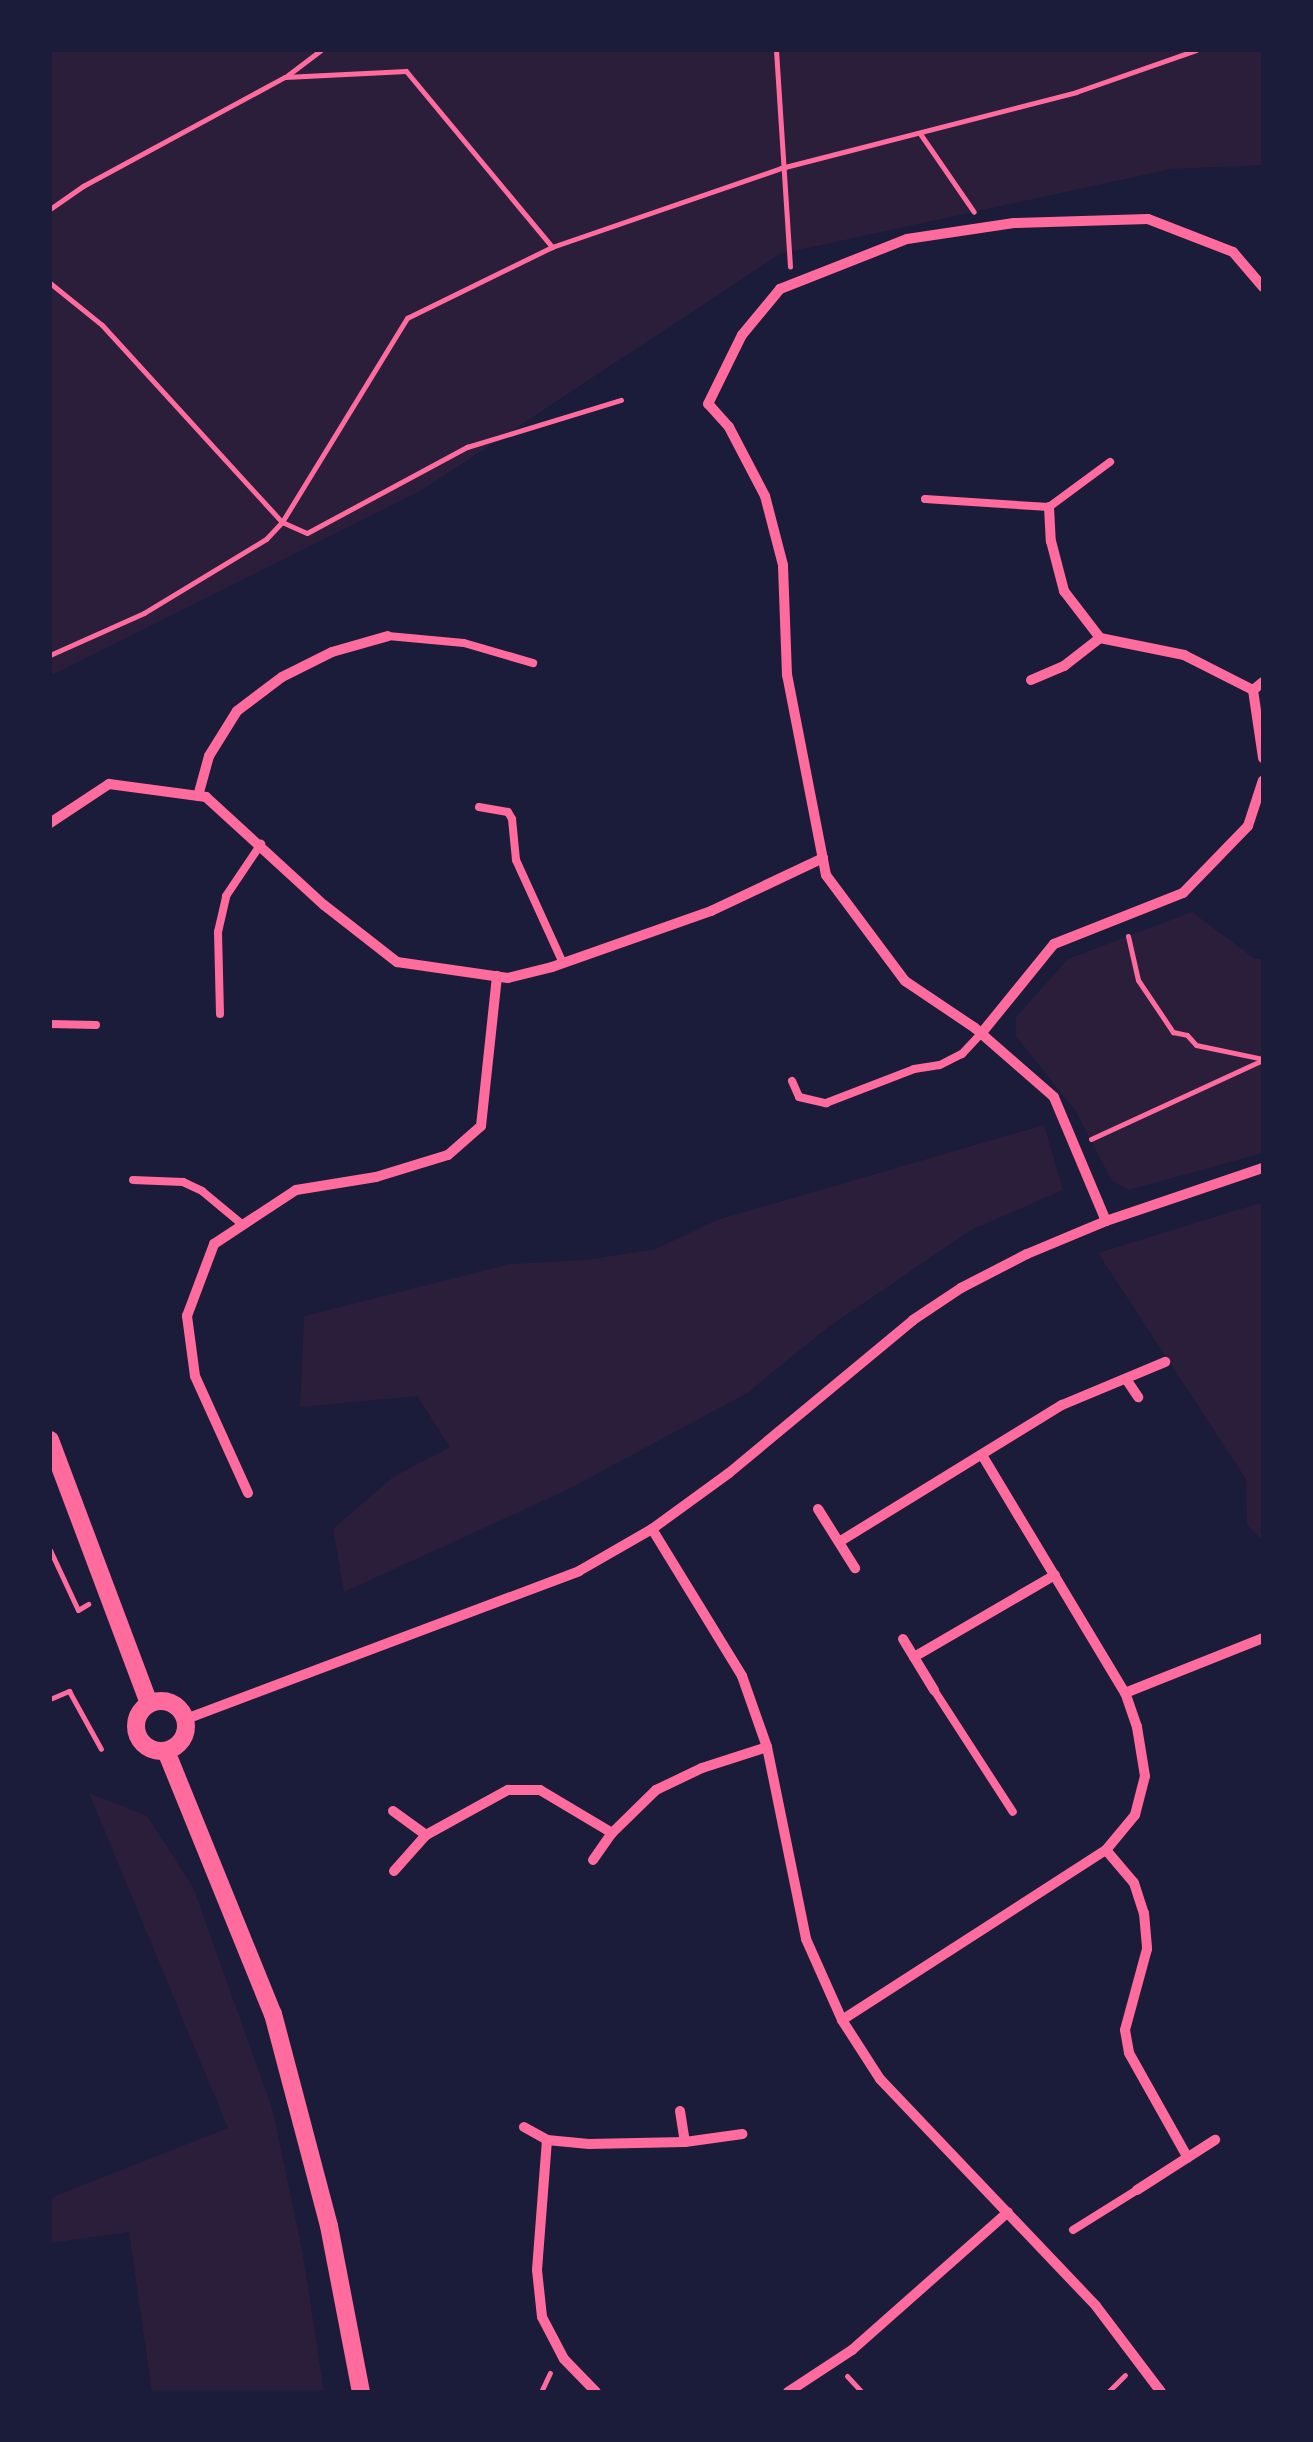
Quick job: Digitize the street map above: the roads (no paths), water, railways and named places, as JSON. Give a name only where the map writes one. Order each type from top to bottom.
[{"type":"street","points":[[1106,1221],[1054,1097],[980,1035],[905,981],[826,875],[787,675],[783,565],[765,496],[729,427],[708,404],[742,335],[780,289],[907,239],[984,228],[1148,218],[1233,252],[1263,287]]},
{"type":"street","points":[[1049,507],[1050,541],[1064,590],[1100,638],[1184,655],[1253,690]]},
{"type":"street","points":[[198,796],[209,756],[237,711],[282,677],[332,652],[388,636]]},
{"type":"street","points":[[1031,680],[1056,671],[1100,638]]},
{"type":"street","points":[[1253,690],[1263,682]]},
{"type":"street","points":[[1253,690],[1263,758]]},
{"type":"street","points":[[980,1035],[1054,944],[1183,893],[1248,826],[1263,780]]},
{"type":"street","points":[[50,824],[109,784],[206,797],[324,905],[397,962],[508,978],[711,912],[823,858]]},
{"type":"street","points":[[248,1493],[196,1376],[187,1316],[214,1244],[296,1190],[376,1176],[448,1155],[481,1126],[497,976]]},
{"type":"street","points":[[186,1719],[579,1570],[652,1530],[729,1474],[912,1320],[1026,1254],[1106,1221],[1263,1168]]},
{"type":"street","points":[[839,1542],[1062,1406],[1165,1362]]},
{"type":"street","points":[[1126,1378],[1138,1397]]},
{"type":"street","points":[[50,1440],[149,1703]]},
{"type":"street","points":[[842,2020],[1106,1850],[1135,1815],[1145,1776],[1137,1727],[1124,1693],[983,1457]]},
{"type":"street","points":[[818,1509],[855,1568]]},
{"type":"street","points":[[652,1530],[742,1676],[767,1748],[806,1940],[842,2020],[880,2079],[1096,2306],[1161,2392]]},
{"type":"street","points":[[914,1657],[1055,1574]]},
{"type":"street","points":[[1124,1693],[1263,1638]]},
{"type":"street","points":[[903,1639],[934,1690]]},
{"type":"street","points":[[170,1702],[186,1719],[182,1741],[166,1751],[150,1749],[136,1735],[137,1716],[149,1703],[170,1702]]},
{"type":"street","points":[[594,1860],[612,1833],[656,1790],[673,1780],[767,1748]]},
{"type":"street","points":[[166,1751],[273,2014],[329,2226],[361,2392]]},
{"type":"street","points":[[394,1871],[426,1835],[508,1790],[540,1790],[612,1833]]},
{"type":"street","points":[[392,1810],[426,1835]]},
{"type":"street","points":[[1106,1850],[1134,1883],[1144,1913],[1147,1949],[1125,2030],[1129,2054],[1188,2158]]},
{"type":"street","points":[[680,2112],[685,2142]]},
{"type":"street","points":[[524,2128],[547,2140],[685,2142],[742,2134]]},
{"type":"street","points":[[547,2140],[537,2270],[542,2317],[564,2359],[596,2392]]},
{"type":"street","points":[[1137,2190],[1215,2140]]},
{"type":"street","points":[[788,2392],[852,2350],[1008,2212]]},
{"type":"lane","points":[[925,499],[1049,507],[1110,462]]},
{"type":"lane","points":[[388,636],[464,643],[533,663]]},
{"type":"lane","points":[[478,807],[508,812],[512,819],[516,860],[563,963]]},
{"type":"lane","points":[[220,1014],[218,932],[226,896],[261,844]]},
{"type":"lane","points":[[50,1024],[96,1025]]},
{"type":"lane","points":[[792,1082],[799,1097],[826,1103],[914,1070],[940,1065],[962,1054],[980,1035]]},
{"type":"lane","points":[[133,1180],[183,1182],[222,1205],[244,1225]]},
{"type":"lane","points":[[934,1690],[1013,1812]]},
{"type":"lane","points":[[1073,2230],[1137,2190]]}]
